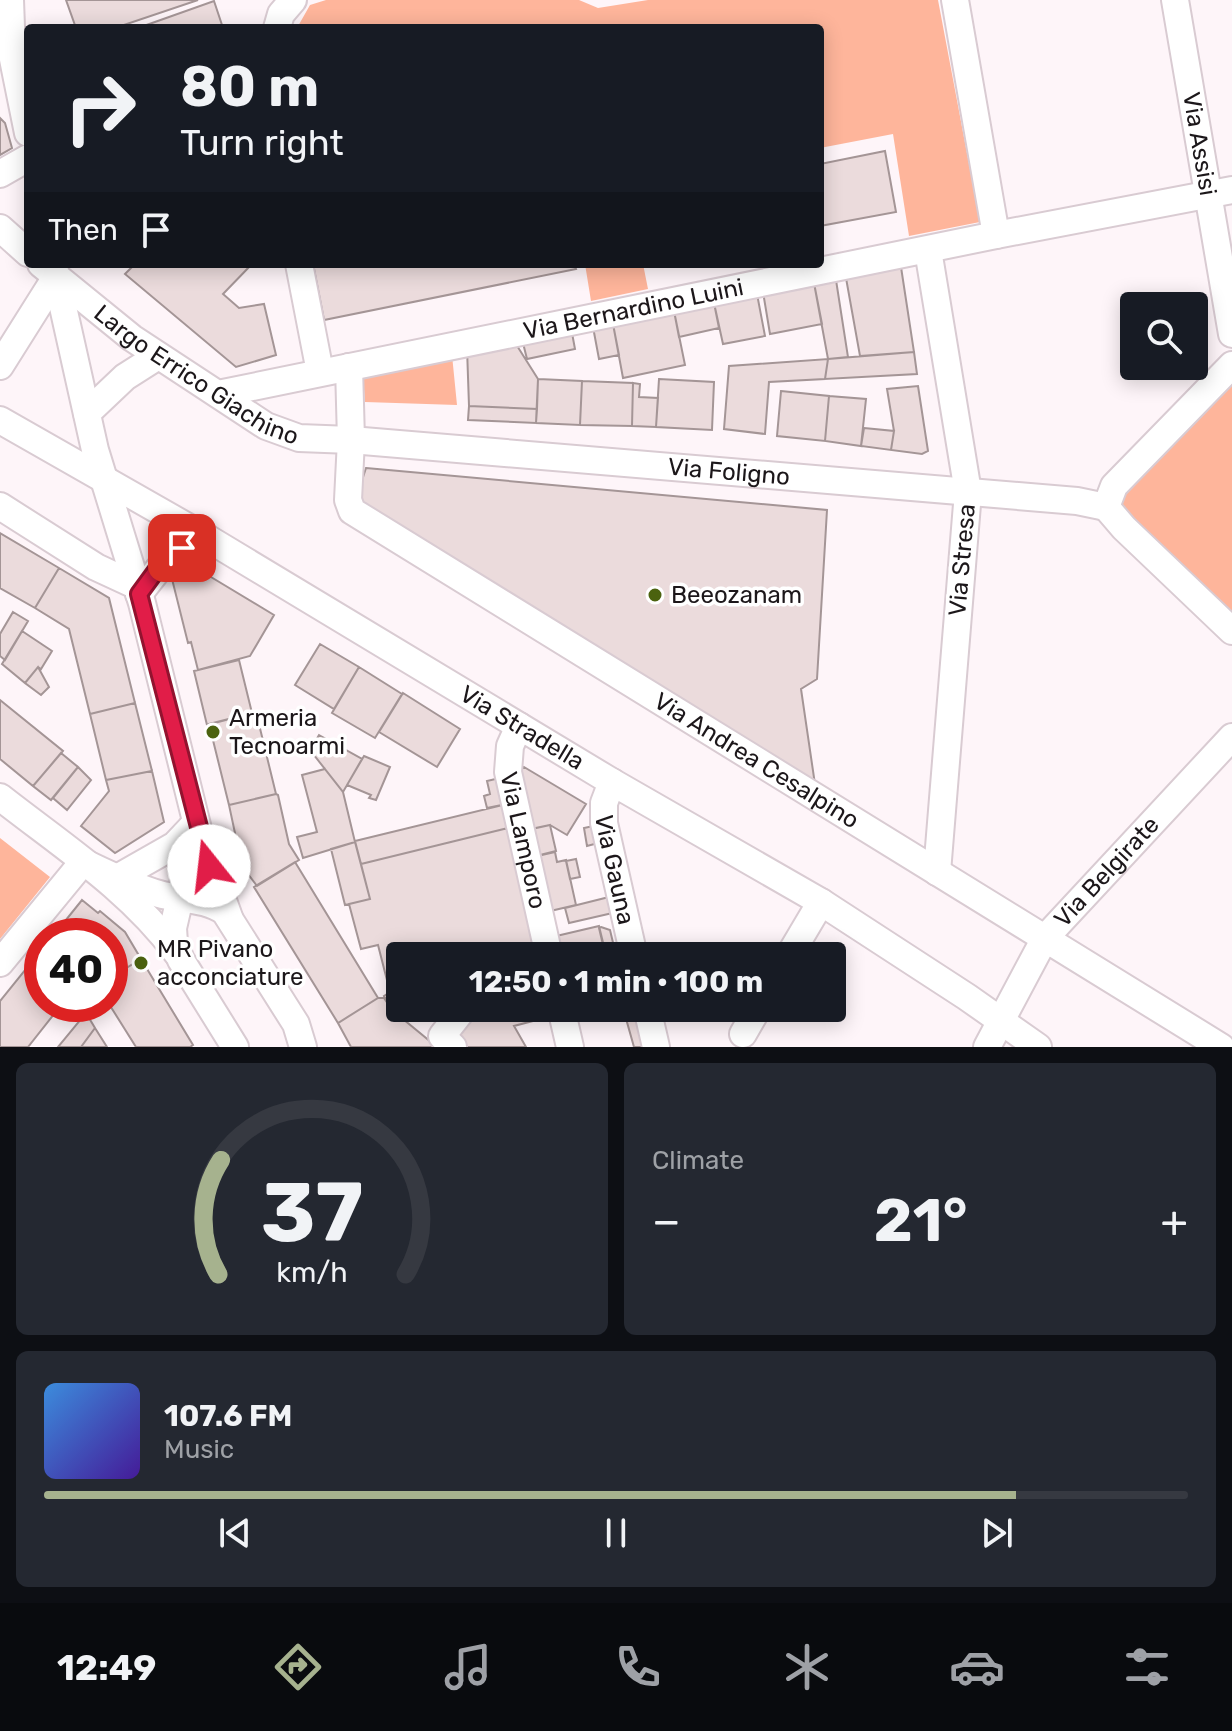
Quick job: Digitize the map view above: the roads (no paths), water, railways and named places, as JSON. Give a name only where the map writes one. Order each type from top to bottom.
[{"type":"street","points":[[10,0],[12,54],[24,113]]},
{"type":"street","points":[[278,24],[281,14],[293,0]]},
{"type":"street","points":[[955,0],[996,235]]},
{"type":"street","name":"Via Assisi","points":[[1175,0],[1219,192],[1232,334]]},
{"type":"street","points":[[0,25],[12,54]]},
{"type":"street","points":[[0,174],[24,160]]},
{"type":"street","name":"Via Bernardino Luini","points":[[218,394],[1219,192]]},
{"type":"street","points":[[0,228],[24,249]]},
{"type":"street","name":"Via Stresa","points":[[928,250],[968,492],[937,872]]},
{"type":"street","points":[[0,366],[50,268]]},
{"type":"street","name":"Largo Errico Giachino","points":[[50,268],[158,356],[266,426],[299,438],[351,440]]},
{"type":"street","name":"Largo Errico Giachino","points":[[50,268],[103,478],[138,590],[192,815],[229,917],[303,1039]]},
{"type":"street","points":[[300,268],[320,372]]},
{"type":"street","points":[[87,413],[125,377],[158,356]]},
{"type":"street","points":[[1232,365],[1114,486],[1106,507],[1232,631]]},
{"type":"street","points":[[349,367],[351,440]]},
{"type":"street","name":"Via Stradella","points":[[0,420],[207,538],[612,782],[821,902],[1038,1047]]},
{"type":"street","name":"Via Foligno","points":[[351,440],[1077,501],[1106,507]]},
{"type":"street","name":"Via Andrea Cesalpino","points":[[351,440],[348,489],[352,511],[1221,1047]]},
{"type":"street","points":[[0,506],[138,590],[168,557],[207,538]]},
{"type":"street","name":"Via Lamporo","points":[[519,726],[508,757],[508,772],[546,942]]},
{"type":"street","name":"Via Belgirate","points":[[987,1047],[1045,938],[1232,737]]},
{"type":"street","name":"Via Gauna","points":[[612,782],[604,803],[604,823],[631,942]]},
{"type":"street","points":[[0,797],[135,904],[178,954],[235,1047]]},
{"type":"street","points":[[117,878],[175,845],[192,815]]},
{"type":"street","points":[[178,954],[173,936],[185,907],[192,815]]},
{"type":"street","points":[[83,862],[185,907],[213,904],[229,917]]},
{"type":"street","points":[[0,963],[83,862]]},
{"type":"street","points":[[797,942],[821,902]]},
{"type":"street","points":[[453,1022],[442,1036],[453,1047]]},
{"type":"street","points":[[564,1022],[570,1047]]},
{"type":"street","points":[[650,1022],[656,1047]]},
{"type":"street","points":[[743,1034],[750,1022]]},
{"type":"place","name":"Beeozanam","points":[[655,595]]},
{"type":"place","name":"Armeria Tecnoarmi","points":[[213,732]]},
{"type":"place","name":"MR Pivano acconciature","points":[[141,963]]}]
